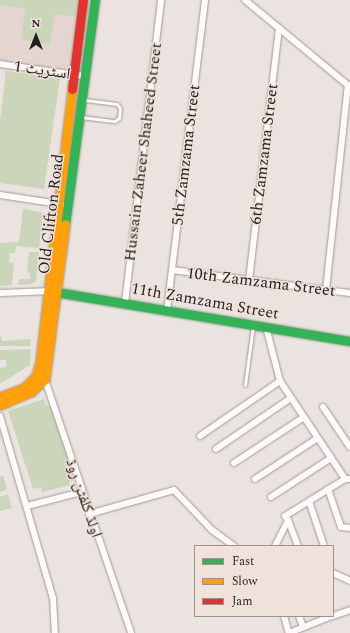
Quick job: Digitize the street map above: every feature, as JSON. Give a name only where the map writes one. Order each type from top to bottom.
[{"type":"street","name":"Old Clifton Road","points":[[62,204],[81,100],[80,76],[83,0]]},
{"type":"street","name":"Old Clifton Road","points":[[0,397],[24,388],[36,376],[40,362],[80,76],[95,0]]},
{"type":"street","name":"Hussain Zaheer Shaheed Street","points":[[125,303],[161,0]]},
{"type":"street","name":"5th Zamzama Street","points":[[167,310],[205,0]]},
{"type":"street","points":[[245,0],[349,86],[326,290]]},
{"type":"street","name":"6th Zamzama Street","points":[[249,280],[279,28]]},
{"type":"street","name":"اسٹریٹ 1","points":[[0,64],[80,76]]},
{"type":"street","points":[[0,195],[62,204]]},
{"type":"street","name":"10th Zamzama Street","points":[[172,270],[350,294]]},
{"type":"street","name":"Old Clifton Road","points":[[45,379],[51,290]]},
{"type":"street","name":"11th Zamzama Street","points":[[51,290],[350,341]]},
{"type":"street","points":[[0,293],[51,290]]},
{"type":"street","points":[[266,327],[280,381],[331,458],[347,479],[285,516],[298,545]]},
{"type":"street","name":"اولڈ کلفٹن روڈ","points":[[40,362],[82,492],[131,633]]},
{"type":"street","points":[[0,406],[31,392],[45,379]]},
{"type":"street","points":[[200,436],[280,381]]},
{"type":"street","points":[[216,449],[291,398]]},
{"type":"street","points":[[323,407],[350,447]]},
{"type":"street","points":[[0,416],[53,598],[55,633]]},
{"type":"street","points":[[234,463],[304,417]]},
{"type":"street","points":[[255,479],[318,438]]},
{"type":"street","points":[[271,497],[331,458]]},
{"type":"street","points":[[328,489],[341,527],[350,528]]},
{"type":"street","points":[[90,514],[174,490],[212,530],[233,545]]},
{"type":"street","points":[[27,506],[82,492]]},
{"type":"street","points":[[309,501],[324,545]]},
{"type":"street","points":[[275,545],[288,520]]},
{"type":"street","points":[[334,574],[350,581]]},
{"type":"street","points":[[334,615],[350,610]]},
{"type":"street","points":[[284,617],[289,633],[328,617]]},
{"type":"street","points":[[299,617],[304,627]]},
{"type":"lane","points":[[79,116],[115,120],[119,118],[120,108],[117,104],[81,100]]},
{"type":"lane","points":[[245,385],[253,325]]},
{"type":"shaded area","points":[[0,5],[81,18],[75,75],[0,62]]},
{"type":"green space","points":[[0,0],[83,0],[81,18],[55,14],[50,44],[21,40],[25,9],[0,5]]},
{"type":"green space","points":[[6,71],[60,78],[44,189],[0,183],[0,121]]},
{"type":"green space","points":[[23,209],[41,212],[43,214],[39,248],[16,246],[15,253],[10,253],[9,262],[14,263],[12,285],[0,286],[0,243],[19,242]]},
{"type":"green space","points":[[29,252],[39,252],[36,281],[31,284],[18,285],[19,279],[30,279],[30,273],[27,272]]},
{"type":"green space","points":[[0,335],[2,341],[30,339],[31,346],[0,346]]},
{"type":"green space","points":[[31,349],[30,365],[0,384],[0,368],[6,367],[6,360],[0,360],[0,350]]},
{"type":"green space","points":[[44,399],[45,404],[52,407],[74,480],[69,482],[70,485],[42,492],[41,487],[33,489],[8,411]]},
{"type":"green space","points":[[3,475],[7,489],[0,492],[0,477]]},
{"type":"green space","points":[[8,494],[12,508],[0,511],[0,497]]},
{"type":"traffic: fast","points":[[65,224],[95,0]]},
{"type":"traffic: fast","points":[[56,292],[350,341]]},
{"type":"traffic: slow","points":[[0,397],[24,388],[36,376],[40,362],[72,89]]},
{"type":"traffic: slow","points":[[0,405],[31,392],[45,379],[65,224]]},
{"type":"traffic: jam","points":[[72,89],[83,0]]}]
